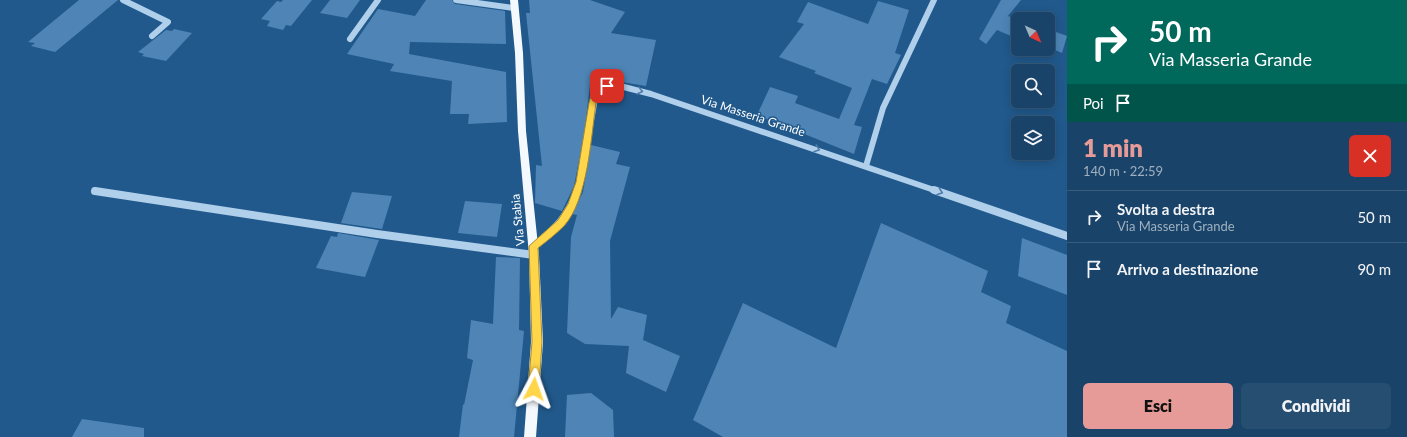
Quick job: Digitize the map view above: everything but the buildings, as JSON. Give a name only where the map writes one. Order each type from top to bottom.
[{"type":"main road","name":"Via Stabia","points":[[514,4],[519,53],[522,131],[534,251],[537,342],[530,437]]},
{"type":"street","points":[[123,0],[168,22],[152,36]]},
{"type":"street","points":[[350,39],[378,0]]},
{"type":"street","points":[[456,0],[514,4]]},
{"type":"street","points":[[866,166],[883,108],[934,0]]},
{"type":"street","name":"Via Masseria Grande","points":[[534,251],[562,222],[572,204],[581,182],[589,122],[597,88],[616,85],[651,94],[866,166],[1067,236]]},
{"type":"street","points":[[95,191],[377,234],[534,251]]},
{"type":"route","points":[[534,389],[537,342],[534,246],[562,222],[572,204],[581,182],[592,103],[597,88],[607,86]]}]
